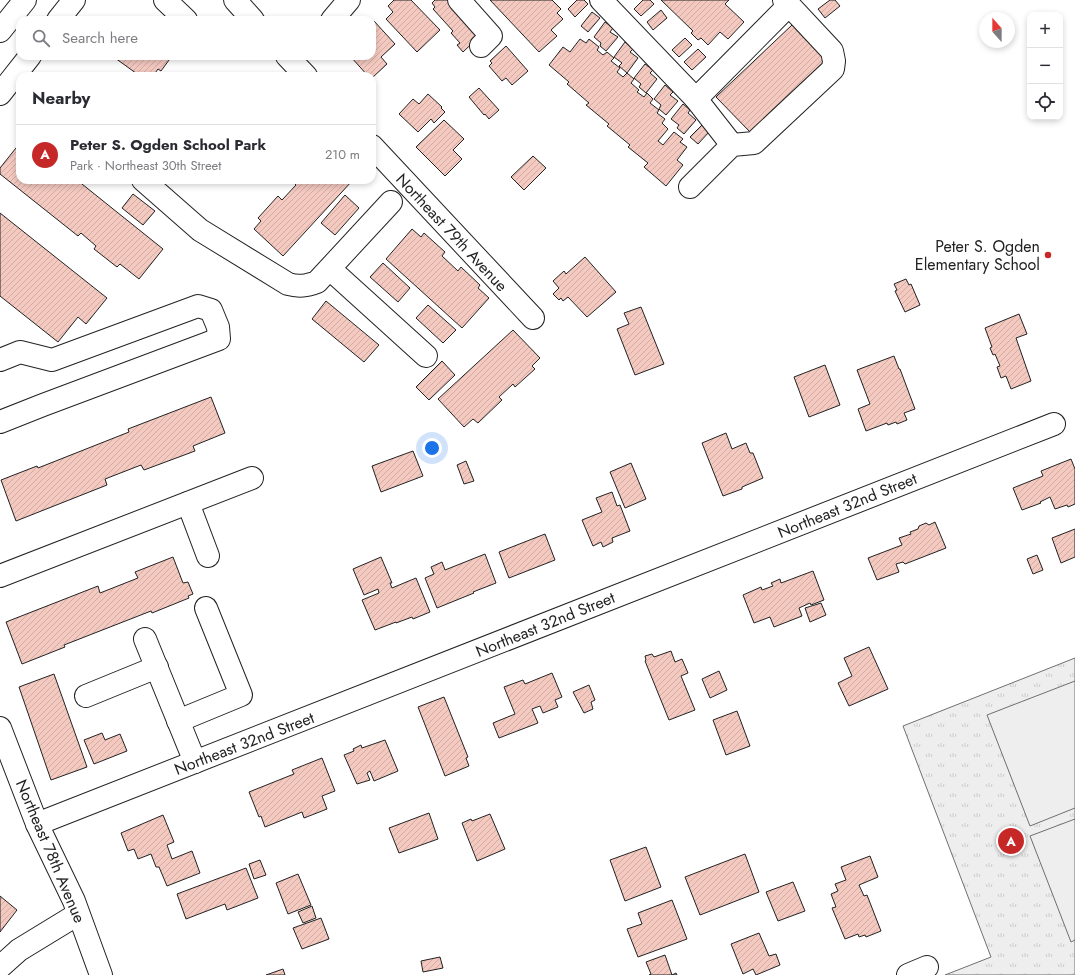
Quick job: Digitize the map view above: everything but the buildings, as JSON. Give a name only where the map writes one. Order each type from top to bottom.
[{"type":"street","points":[[0,31],[25,0]]},
{"type":"street","points":[[61,16],[74,0]]},
{"type":"street","points":[[165,0],[182,16]]},
{"type":"street","points":[[235,0],[250,16]]},
{"type":"street","points":[[335,16],[349,0]]},
{"type":"street","points":[[458,0],[491,36],[481,46]]},
{"type":"street","points":[[601,0],[696,99],[732,145]]},
{"type":"street","points":[[690,187],[732,145],[754,143],[833,69],[834,61],[832,51],[787,2],[696,99]]},
{"type":"street","points":[[291,60],[302,72]]},
{"type":"street","points":[[0,94],[16,77]]},
{"type":"street","name":"Northeast 79th Avenue","points":[[376,150],[532,318]]},
{"type":"street","points":[[148,184],[200,230],[288,284],[297,286],[308,286],[317,282],[391,202]]},
{"type":"street","points":[[330,269],[426,356]]},
{"type":"street","points":[[0,360],[20,352],[52,360],[198,306],[211,310],[218,327],[219,339],[0,422]]},
{"type":"street","name":"Northeast 32nd Street","points":[[37,824],[1054,424]]},
{"type":"street","points":[[0,576],[252,478]]},
{"type":"street","points":[[188,503],[208,556]]},
{"type":"street","points":[[178,721],[241,695],[206,608]]},
{"type":"street","points":[[145,639],[195,762]]},
{"type":"street","points":[[86,696],[157,668]]},
{"type":"street","name":"Northeast 78th Avenue","points":[[0,728],[37,824],[74,901],[101,975]]},
{"type":"street","points":[[0,967],[19,950],[78,914]]},
{"type":"green space","points":[[1075,658],[1075,975],[945,975],[991,957],[903,726]]},
{"type":"green space","points":[[1075,681],[1075,808],[1030,826],[987,715]]},
{"type":"green space","points":[[1075,819],[1075,940],[1071,942],[1030,836]]},
{"type":"place","name":"Peter S. Ogden Elementary School","points":[[1048,255]]},
{"type":"place","name":"Peter S. Ogden School Park","points":[[1011,841]]}]
